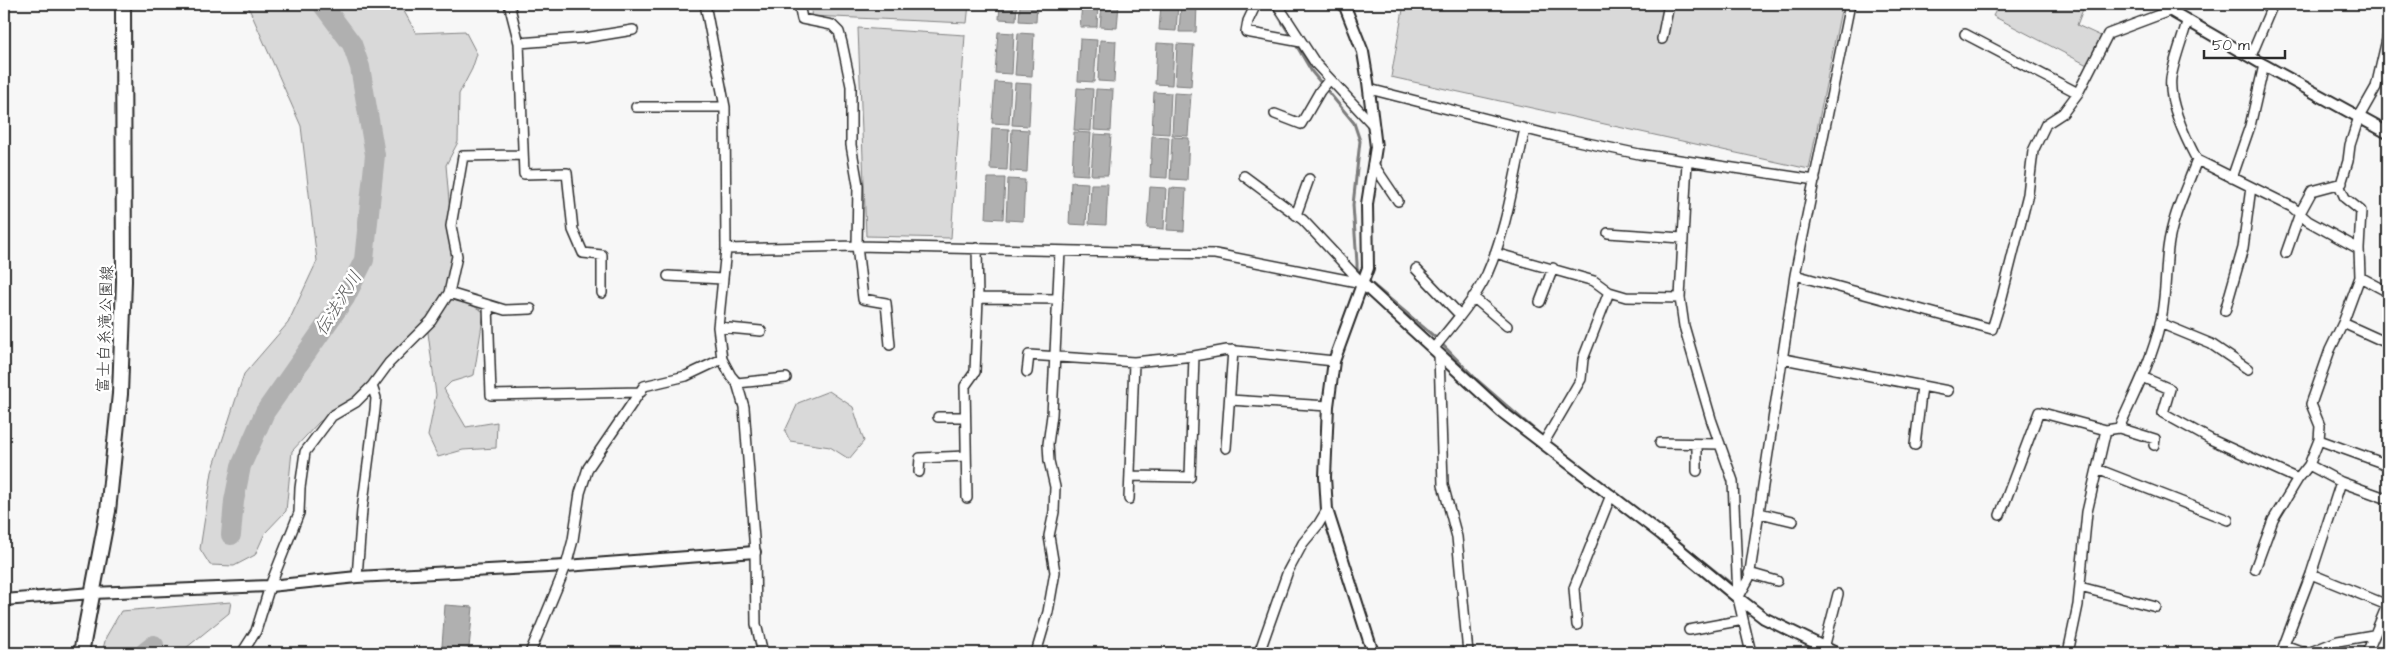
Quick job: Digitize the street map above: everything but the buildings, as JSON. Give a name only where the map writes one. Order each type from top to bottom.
[{"type":"main road","name":"富士白糸滝公園線","points":[[81,653],[108,511],[123,344],[123,4]]},
{"type":"street","points":[[509,4],[519,43],[524,174],[568,173],[573,230],[583,253],[602,255],[602,294]]},
{"type":"street","points":[[704,4],[725,107],[726,249],[718,327],[722,359],[730,376],[737,382],[744,407],[755,552],[756,624],[763,653]]},
{"type":"street","points":[[799,4],[802,19],[832,25],[839,32],[842,43],[851,86],[851,145],[858,185],[857,246],[863,299],[886,302],[890,345]]},
{"type":"street","points":[[1256,4],[1246,32],[1300,42]]},
{"type":"street","points":[[1277,4],[1316,64],[1374,126]]},
{"type":"street","points":[[1344,4],[1363,52],[1376,147],[1367,204],[1368,268],[1334,361],[1328,406],[1325,477],[1327,510],[1350,576],[1373,653]]},
{"type":"street","points":[[1662,39],[1669,4]]},
{"type":"street","points":[[1738,598],[1750,573],[1784,359],[1795,275],[1850,4]]},
{"type":"street","points":[[2159,4],[2174,7],[2187,22],[2251,56],[2264,66],[2388,132]]},
{"type":"street","points":[[2251,56],[2273,4]]},
{"type":"street","points":[[1795,275],[1992,329],[2028,194],[2033,150],[2046,124],[2062,113],[2078,94],[2108,34],[2174,7]]},
{"type":"street","points":[[2187,22],[2171,80],[2182,131],[2197,160],[2292,207],[2308,221],[2359,249]]},
{"type":"street","points":[[519,43],[584,38],[633,30]]},
{"type":"street","points":[[1965,34],[2078,94]]},
{"type":"street","points":[[2255,569],[2273,520],[2298,479],[2309,465],[2319,440],[2320,426],[2311,404],[2330,350],[2343,323],[2360,277],[2361,211],[2345,198],[2340,187],[2359,117],[2376,87],[2388,35]]},
{"type":"street","points":[[2232,178],[2250,126],[2264,66]]},
{"type":"street","points":[[1275,114],[1301,124],[1320,90],[1329,80]]},
{"type":"street","points":[[1369,89],[1525,129],[1629,152],[1815,180]]},
{"type":"street","points":[[636,106],[725,107]]},
{"type":"street","points":[[1468,653],[1457,537],[1443,485],[1438,347],[1486,276],[1495,253],[1525,129]]},
{"type":"street","points":[[242,653],[256,632],[270,586],[299,514],[300,488],[305,452],[332,416],[356,402],[372,386],[389,363],[431,321],[450,293],[457,256],[451,226],[463,156],[523,155]]},
{"type":"street","points":[[2119,428],[2142,377],[2160,323],[2166,290],[2168,248],[2174,219],[2197,160]]},
{"type":"street","points":[[1687,161],[1680,298],[1684,326],[1733,481],[1738,598],[1750,653]]},
{"type":"street","points":[[1373,164],[1398,201]]},
{"type":"street","points":[[1244,176],[1296,215],[1362,282],[1438,347],[1502,412],[1611,494],[1764,618],[1836,653]]},
{"type":"street","points":[[1296,215],[1309,179]]},
{"type":"street","points":[[2286,253],[2300,213],[2312,191],[2342,183]]},
{"type":"street","points":[[2225,311],[2243,248],[2251,187]]},
{"type":"street","points":[[1608,233],[1682,238]]},
{"type":"street","points":[[726,249],[857,246],[1215,254],[1362,282]]},
{"type":"street","points":[[967,498],[965,386],[975,372],[978,298],[977,248]]},
{"type":"street","points":[[1036,653],[1048,612],[1054,572],[1049,536],[1054,512],[1055,487],[1049,461],[1048,444],[1055,356],[1060,251]]},
{"type":"street","points":[[1495,253],[1594,281],[1609,292],[1626,297],[1680,298]]},
{"type":"street","points":[[1540,302],[1553,268]]},
{"type":"street","points":[[1416,269],[1460,315]]},
{"type":"street","points":[[668,276],[722,279]]},
{"type":"street","points":[[2360,277],[2388,292]]},
{"type":"street","points":[[1543,444],[1581,379],[1583,359],[1609,292]]},
{"type":"street","points":[[450,293],[505,310],[531,310]]},
{"type":"street","points":[[1473,297],[1507,326]]},
{"type":"street","points":[[978,298],[1058,299]]},
{"type":"street","points":[[488,305],[491,394],[641,392]]},
{"type":"street","points":[[2160,323],[2211,344],[2248,369]]},
{"type":"street","points":[[2343,323],[2385,342],[2388,340]]},
{"type":"street","points":[[718,327],[760,331]]},
{"type":"street","points":[[1027,372],[1029,355],[1134,362],[1233,350],[1334,361]]},
{"type":"street","points":[[1226,448],[1233,350]]},
{"type":"street","points":[[1131,476],[1190,477],[1194,356]]},
{"type":"street","points":[[530,653],[566,566],[573,540],[580,493],[588,468],[644,386],[686,376],[722,359]]},
{"type":"street","points":[[1784,359],[1948,391]]},
{"type":"street","points":[[1129,499],[1134,362]]},
{"type":"street","points":[[2142,377],[2170,389],[2163,413],[2210,439],[2298,479]]},
{"type":"street","points":[[737,382],[786,378]]},
{"type":"street","points":[[357,577],[362,510],[376,410],[376,398],[372,386]]},
{"type":"street","points":[[1915,445],[1922,386]]},
{"type":"street","points":[[1230,400],[1328,406]]},
{"type":"street","points":[[2000,515],[2039,412],[2106,430],[2119,428],[2155,439],[2154,445]]},
{"type":"street","points":[[938,417],[965,417]]},
{"type":"street","points":[[2068,653],[2080,587],[2087,512],[2106,430]]},
{"type":"street","points":[[2319,440],[2388,465]]},
{"type":"street","points":[[1660,443],[1720,444]]},
{"type":"street","points":[[1697,444],[1697,471]]},
{"type":"street","points":[[919,472],[920,458],[966,456]]},
{"type":"street","points":[[2309,465],[2341,482],[2388,499]]},
{"type":"street","points":[[2097,469],[2228,520]]},
{"type":"street","points":[[2341,482],[2311,574],[2282,649],[2307,653],[2338,641],[2373,636]]},
{"type":"street","points":[[1577,624],[1574,588],[1611,494]]},
{"type":"street","points":[[1259,653],[1288,571],[1303,543],[1318,526],[1327,510]]},
{"type":"street","points":[[1760,513],[1793,521]]},
{"type":"street","points":[[4,600],[92,593],[270,586],[357,577],[566,566],[755,552]]},
{"type":"street","points":[[1750,573],[1778,581]]},
{"type":"street","points":[[2311,574],[2388,604],[2367,653]]},
{"type":"street","points":[[2080,587],[2156,607]]},
{"type":"street","points":[[1824,648],[1838,594]]},
{"type":"street","points":[[1689,630],[1743,620]]},
{"type":"shaded area","points":[[247,4],[400,4],[416,33],[465,31],[477,54],[472,69],[459,94],[458,142],[446,165],[454,261],[450,293],[484,312],[474,375],[451,382],[444,389],[466,427],[497,422],[496,448],[463,450],[438,457],[428,436],[436,395],[427,325],[362,396],[319,422],[292,451],[286,511],[265,533],[255,555],[234,566],[210,565],[200,549],[212,472],[244,374],[288,323],[317,261],[301,126]]},
{"type":"shaded area","points":[[812,4],[969,4],[967,23],[811,16]]},
{"type":"shaded area","points":[[1000,4],[1017,4],[1016,20],[999,19]]},
{"type":"shaded area","points":[[1020,4],[1037,4],[1036,22],[1019,21]]},
{"type":"shaded area","points":[[1082,4],[1098,4],[1097,27],[1080,27]]},
{"type":"shaded area","points":[[1102,4],[1119,4],[1117,28],[1100,27]]},
{"type":"shaded area","points":[[1161,4],[1178,4],[1176,31],[1159,30]]},
{"type":"shaded area","points":[[1181,4],[1197,4],[1196,32],[1179,32]]},
{"type":"shaded area","points":[[1404,4],[1842,5],[1809,169],[1391,77]]},
{"type":"shaded area","points":[[1999,4],[2085,4],[2077,25],[2103,37],[2091,67],[1993,16]]},
{"type":"shaded area","points":[[858,28],[965,35],[951,238],[866,236]]},
{"type":"shaded area","points":[[998,32],[1014,33],[1012,74],[995,73]]},
{"type":"shaded area","points":[[1018,33],[1034,34],[1032,76],[1015,75]]},
{"type":"shaded area","points":[[1080,39],[1097,40],[1094,82],[1078,81]]},
{"type":"shaded area","points":[[1100,40],[1116,41],[1114,82],[1098,81]]},
{"type":"shaded area","points":[[1157,43],[1174,44],[1172,85],[1155,84]]},
{"type":"shaded area","points":[[1177,44],[1194,45],[1191,86],[1175,85]]},
{"type":"shaded area","points":[[995,82],[1011,83],[1009,124],[992,123]]},
{"type":"shaded area","points":[[1015,83],[1031,84],[1029,126],[1012,125]]},
{"type":"shaded area","points":[[1077,88],[1093,89],[1091,131],[1074,130]]},
{"type":"shaded area","points":[[1096,89],[1113,90],[1111,131],[1094,130]]},
{"type":"shaded area","points":[[1154,92],[1171,93],[1169,134],[1152,133]]},
{"type":"shaded area","points":[[1174,93],[1191,94],[1188,136],[1172,135]]},
{"type":"shaded area","points":[[992,128],[1009,129],[1007,170],[990,169]]},
{"type":"shaded area","points":[[1012,129],[1029,130],[1027,172],[1010,171]]},
{"type":"shaded area","points":[[1074,132],[1091,133],[1088,175],[1072,174]]},
{"type":"shaded area","points":[[1094,134],[1111,135],[1108,175],[1091,175]]},
{"type":"shaded area","points":[[1152,136],[1169,137],[1167,178],[1150,177]]},
{"type":"shaded area","points":[[1172,137],[1189,138],[1187,180],[1170,179]]},
{"type":"shaded area","points":[[988,178],[1005,178],[1003,219],[986,218]]},
{"type":"shaded area","points":[[1008,179],[1025,180],[1023,221],[1006,220]]},
{"type":"shaded area","points":[[1071,182],[1088,183],[1086,225],[1069,224]]},
{"type":"shaded area","points":[[1091,184],[1108,184],[1106,225],[1089,224]]},
{"type":"shaded area","points":[[1150,187],[1166,188],[1164,229],[1147,228]]},
{"type":"shaded area","points":[[1170,188],[1186,189],[1184,231],[1167,230]]},
{"type":"shaded area","points":[[829,391],[853,407],[864,441],[849,459],[830,447],[790,441],[785,431],[798,403]]},
{"type":"shaded area","points":[[231,602],[229,613],[186,648],[184,653],[102,653],[106,637],[121,611]]},
{"type":"shaded area","points":[[445,605],[473,607],[469,648],[442,646]]},
{"type":"waterway","name":"伝法沢川","points":[[231,535],[234,501],[241,466],[265,412],[345,298],[364,260],[375,155],[360,67],[352,44],[322,4]]},
{"type":"waterway","points":[[1271,4],[1292,38]]},
{"type":"waterway","points":[[1295,43],[1312,72],[1354,123],[1360,141],[1353,205],[1357,269],[1366,279],[1436,338],[1477,380],[1544,438]]},
{"type":"waterway","points":[[1691,552],[1734,586]]},
{"type":"waterway","name":"伝法沢川","points":[[144,653],[154,645]]}]
